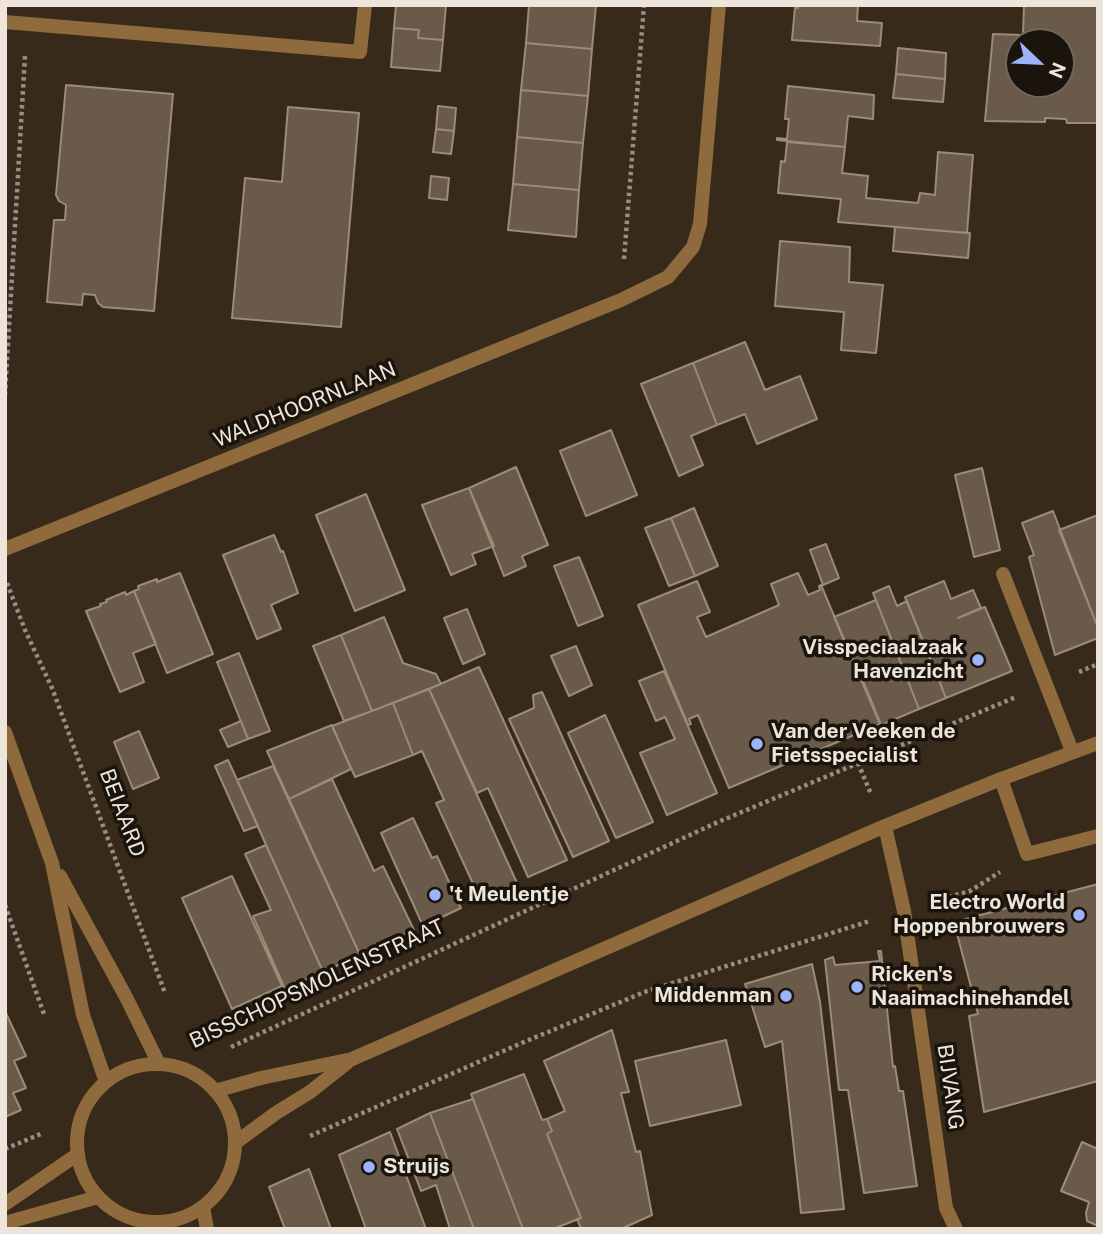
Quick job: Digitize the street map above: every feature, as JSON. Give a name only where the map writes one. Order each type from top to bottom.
[{"type":"street","points":[[5,22],[360,52],[365,5]]},
{"type":"street","name":"WALDHOORNLAAN","points":[[5,550],[621,300],[668,277],[693,247],[700,224],[719,5]]},
{"type":"street","points":[[1003,574],[1072,751]]},
{"type":"street","points":[[5,732],[52,863],[83,1015],[106,1082]]},
{"type":"street","points":[[215,1091],[261,1078],[352,1059],[885,826],[1098,743]]},
{"type":"street","points":[[1000,779],[1027,854],[1098,836]]},
{"type":"street","name":"BIJVANG","points":[[885,826],[904,911],[946,1208],[956,1229]]},
{"type":"street","points":[[52,863],[126,996],[159,1064]]},
{"type":"street","points":[[235,1143],[310,1092],[352,1059]]},
{"type":"street","points":[[159,1064],[184,1069],[201,1078],[215,1091],[226,1107],[233,1124],[234,1158],[223,1185],[203,1207],[176,1220],[134,1224],[98,1197],[85,1177],[78,1154],[82,1115],[93,1096],[106,1082],[131,1069],[159,1064]]},
{"type":"street","points":[[5,1204],[78,1154]]},
{"type":"street","points":[[5,1223],[98,1197]]},
{"type":"street","points":[[203,1207],[207,1229]]},
{"type":"path","points":[[621,300],[644,5]]},
{"type":"path","points":[[5,395],[27,24]]},
{"type":"path","name":"BEIAARD","points":[[5,578],[25,631],[52,688],[166,994]]},
{"type":"path","name":"BISSCHOPSMOLENSTRAAT","points":[[184,1069],[718,822],[1098,664]]},
{"type":"path","points":[[309,1137],[511,1047],[647,991],[970,891],[1027,854]]},
{"type":"building","points":[[396,5],[446,5],[443,40],[418,38],[419,30],[394,28]]},
{"type":"building","points":[[529,5],[596,5],[592,49],[526,43]]},
{"type":"building","points":[[799,5],[858,5],[857,21],[882,23],[880,46],[792,40],[795,7],[798,8]]},
{"type":"building","points":[[1024,5],[1098,5],[1098,123],[1067,123],[1066,119],[1045,118],[1045,122],[985,121],[993,34],[1005,34],[1005,98],[1075,98],[1075,28],[1023,28]]},
{"type":"building","points":[[394,28],[419,30],[418,38],[443,40],[440,71],[391,67]]},
{"type":"building","points":[[526,43],[592,49],[588,96],[521,90]]},
{"type":"building","points":[[898,48],[946,53],[945,79],[896,74]]},
{"type":"building","points":[[896,74],[945,79],[943,102],[893,98]]},
{"type":"building","points":[[66,85],[173,94],[154,311],[103,307],[95,295],[83,294],[82,305],[47,302],[54,220],[65,220],[66,205],[59,201],[56,195]]},
{"type":"building","points":[[788,86],[874,95],[873,119],[848,116],[845,147],[777,140],[787,139],[789,119],[785,119]]},
{"type":"building","points":[[521,90],[588,96],[583,143],[517,137]]},
{"type":"building","points":[[438,106],[456,108],[454,131],[436,129]]},
{"type":"building","points":[[288,107],[359,113],[341,327],[232,318],[245,178],[282,182]]},
{"type":"building","points":[[436,129],[454,131],[451,154],[433,152]]},
{"type":"building","points":[[517,137],[583,143],[579,190],[513,184]]},
{"type":"building","points":[[787,142],[845,147],[842,173],[868,176],[866,198],[918,203],[920,193],[935,195],[938,152],[973,155],[967,233],[838,222],[841,199],[778,193],[781,161],[785,162]]},
{"type":"building","points":[[431,176],[449,178],[447,200],[429,198]]},
{"type":"building","points":[[513,184],[579,190],[576,237],[508,230]]},
{"type":"building","points":[[895,227],[970,233],[968,258],[893,251]]},
{"type":"building","points":[[780,241],[850,247],[849,282],[883,285],[876,353],[841,350],[844,312],[775,306]]},
{"type":"building","points":[[745,342],[765,390],[800,376],[817,419],[757,444],[745,414],[717,425],[693,363]]},
{"type":"building","points":[[693,363],[717,425],[691,436],[703,465],[679,476],[641,384]]},
{"type":"building","points":[[611,430],[637,495],[586,516],[560,451]]},
{"type":"building","points":[[516,467],[548,545],[522,556],[526,566],[504,576],[469,488]]},
{"type":"building","points":[[982,468],[1000,550],[974,557],[955,475]]},
{"type":"building","points":[[469,488],[494,546],[472,554],[476,564],[451,575],[422,505]]},
{"type":"building","points":[[366,494],[405,590],[355,611],[316,515]]},
{"type":"building","points":[[694,508],[718,566],[695,576],[671,518]]},
{"type":"building","points":[[1053,511],[1098,628],[1098,638],[1055,655],[1029,557],[1034,555],[1022,523]]},
{"type":"building","points":[[1098,515],[1098,628],[1059,530]]},
{"type":"building","points":[[671,518],[695,576],[669,586],[645,528]]},
{"type":"building","points":[[274,535],[281,552],[283,551],[298,593],[271,605],[281,629],[257,639],[223,555]]},
{"type":"building","points":[[826,544],[839,578],[823,585],[810,550]]},
{"type":"building","points":[[579,557],[603,616],[578,626],[554,566]]},
{"type":"building","points":[[180,573],[213,654],[167,673],[134,591],[139,589],[138,586]]},
{"type":"building","points":[[798,573],[808,595],[820,590],[821,585],[880,724],[729,788],[698,715],[689,719],[691,724],[688,725],[638,605],[697,581],[710,612],[697,617],[706,637],[779,605],[771,584]]},
{"type":"building","points":[[944,581],[951,599],[973,590],[981,608],[958,618],[985,607],[1012,671],[946,698],[905,597]]},
{"type":"building","points":[[889,586],[897,606],[907,601],[946,698],[919,709],[873,593]]},
{"type":"building","points":[[134,591],[156,644],[133,653],[144,682],[120,692],[86,611],[125,592],[126,595]]},
{"type":"building","points":[[876,600],[919,709],[881,725],[834,617]]},
{"type":"building","points":[[467,609],[485,654],[463,664],[444,618]]},
{"type":"building","points":[[384,617],[403,663],[436,674],[441,684],[372,711],[341,635]]},
{"type":"building","points":[[341,635],[372,711],[344,721],[313,646]]},
{"type":"building","points":[[576,646],[592,685],[569,696],[551,656]]},
{"type":"building","points":[[239,653],[270,731],[248,739],[217,662]]},
{"type":"building","points":[[479,667],[567,860],[528,877],[488,788],[477,793],[429,689]]},
{"type":"building","points":[[664,671],[717,793],[667,815],[640,753],[675,739],[665,717],[656,721],[639,681]]},
{"type":"building","points":[[429,689],[517,883],[480,899],[436,803],[444,800],[422,751],[413,755],[393,703]]},
{"type":"building","points":[[542,692],[609,841],[573,857],[509,719],[534,708],[533,695]]},
{"type":"building","points":[[393,703],[413,755],[355,777],[332,726]]},
{"type":"building","points":[[605,715],[653,822],[616,838],[568,733]]},
{"type":"building","points":[[241,721],[248,739],[228,747],[220,730]]},
{"type":"building","points":[[332,725],[351,769],[289,799],[267,751]]},
{"type":"building","points":[[139,731],[159,778],[133,789],[114,742]]},
{"type":"building","points":[[228,760],[258,826],[244,831],[215,766]]},
{"type":"building","points":[[273,766],[360,955],[323,972],[237,780]]},
{"type":"building","points":[[332,779],[374,871],[383,866],[414,930],[360,955],[289,799]]},
{"type":"building","points":[[413,818],[432,858],[437,856],[461,908],[423,926],[381,833]]},
{"type":"building","points":[[266,845],[323,972],[285,989],[253,916],[271,910],[245,854]]},
{"type":"building","points":[[232,876],[282,986],[232,1009],[182,898]]},
{"type":"building","points":[[1098,884],[1098,1081],[984,1112],[969,1016],[978,1014],[954,922]]},
{"type":"building","points":[[878,951],[881,951],[893,1067],[895,1066],[899,1091],[903,1091],[917,1186],[864,1193],[848,1090],[839,1090],[825,960],[833,957],[835,965],[880,961]]},
{"type":"building","points":[[812,964],[820,1002],[844,1209],[801,1213],[782,1041],[765,1047],[745,984]]},
{"type":"building","points":[[5,1011],[26,1056],[14,1061],[26,1088],[13,1093],[21,1110],[5,1117]]},
{"type":"building","points":[[612,1030],[629,1092],[621,1093],[636,1152],[640,1151],[652,1215],[621,1229],[581,1229],[577,1219],[581,1218],[547,1134],[552,1131],[547,1119],[565,1111],[544,1061]]},
{"type":"building","points":[[726,1040],[741,1105],[650,1126],[635,1061]]},
{"type":"building","points":[[524,1074],[542,1120],[547,1119],[552,1131],[547,1134],[581,1218],[553,1229],[523,1229],[471,1094]]},
{"type":"building","points":[[473,1099],[523,1229],[474,1229],[430,1113]]},
{"type":"building","points":[[430,1113],[474,1229],[450,1229],[436,1185],[421,1191],[397,1129]]},
{"type":"building","points":[[390,1132],[426,1229],[366,1229],[339,1155]]},
{"type":"building","points":[[1082,1142],[1098,1149],[1098,1226],[1087,1221],[1089,1202],[1061,1191]]},
{"type":"building","points":[[309,1169],[331,1229],[285,1229],[269,1187]]},
{"type":"place","name":"Visspeciaalzaak Havenzicht","points":[[978,660]]},
{"type":"place","name":"Van der Veeken de Fietsspecialist","points":[[757,744]]},
{"type":"place","name":"'t Meulentje","points":[[435,895]]},
{"type":"place","name":"Electro World Hoppenbrouwers","points":[[1079,915]]},
{"type":"place","name":"Ricken's Naaimachinehandel","points":[[857,987]]},
{"type":"place","name":"Middenman","points":[[786,996]]},
{"type":"place","name":"Struijs","points":[[369,1167]]}]
